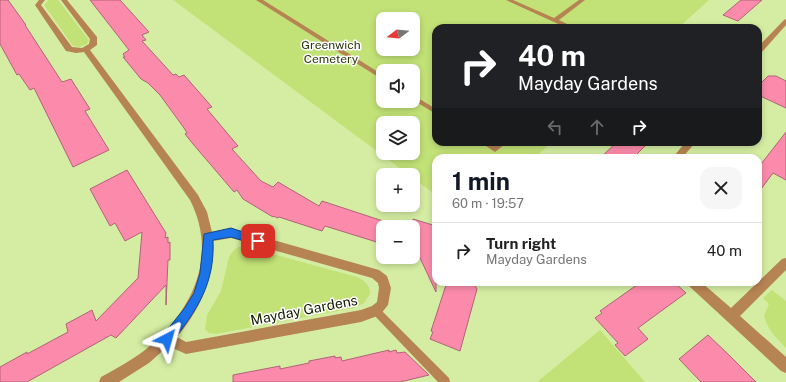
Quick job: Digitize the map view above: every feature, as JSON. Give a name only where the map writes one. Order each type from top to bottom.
[{"type":"street","points":[[42,0],[38,5],[69,49],[76,51],[86,50],[93,45],[94,39],[64,0]]},
{"type":"street","points":[[762,47],[786,21]]},
{"type":"street","points":[[86,50],[194,198],[202,214],[208,237],[206,273],[198,295],[188,313],[167,339],[149,355],[106,382]]},
{"type":"street","points":[[680,154],[687,146]]},
{"type":"street","name":"Mayday Gardens","points":[[167,339],[186,348],[360,316],[376,311],[382,305],[385,288],[383,280],[375,274],[231,233],[208,237]]},
{"type":"street","points":[[762,286],[786,263]]},
{"type":"street","points":[[697,286],[786,366]]},
{"type":"street","points":[[730,316],[762,286]]},
{"type":"lane","points":[[259,0],[376,74]]},
{"type":"lane","points":[[509,0],[564,24]]},
{"type":"lane","points":[[555,20],[582,0]]},
{"type":"lane","points":[[420,102],[432,109]]},
{"type":"lane","points":[[490,146],[495,149],[499,146]]},
{"type":"lane","points":[[376,311],[445,382]]},
{"type":"green space","points":[[49,0],[58,0],[89,40],[87,44],[79,47],[73,46],[44,5]]},
{"type":"green space","name":"Greenwich Cemetery","points":[[173,0],[709,0],[682,24],[432,24],[432,146],[548,146],[538,154],[432,154],[432,192],[420,183],[420,168],[400,168],[389,160],[420,160],[420,116],[376,116],[376,151]]},
{"type":"green space","points":[[238,247],[247,247],[357,277],[366,284],[369,288],[370,294],[364,303],[354,308],[216,334],[209,333],[205,329],[207,315],[221,291],[229,257]]},
{"type":"green space","points":[[772,290],[786,301],[786,348],[770,330],[764,316],[769,304],[763,298]]},
{"type":"green space","points":[[600,330],[645,382],[537,382]]},
{"type":"building","points":[[0,0],[8,0],[26,25],[62,82],[71,79],[90,109],[85,111],[109,150],[73,167],[34,88],[30,90],[19,74],[17,75],[0,44]]},
{"type":"building","points":[[90,0],[120,0],[149,32],[142,35],[146,40],[142,41],[173,75],[176,74],[179,77],[184,75],[212,107],[207,109],[238,146],[232,149],[261,181],[273,187],[278,182],[319,206],[322,201],[380,220],[376,220],[376,242],[325,226],[322,231],[279,217],[273,217],[243,199],[237,190],[234,192],[185,134],[187,133],[184,128],[160,95],[148,83],[141,79],[123,57],[125,57],[123,54],[129,50]]},
{"type":"building","points":[[741,0],[762,0],[738,21],[723,15]]},
{"type":"building","points":[[768,76],[776,76],[786,81],[786,108],[762,97],[762,82]]},
{"type":"building","points":[[786,132],[786,180],[773,173],[762,188],[762,163]]},
{"type":"building","points":[[613,146],[645,146],[637,154],[604,154]]},
{"type":"building","points":[[127,170],[166,233],[165,238],[168,237],[168,243],[170,242],[166,305],[166,285],[116,338],[111,335],[27,382],[0,382],[0,367],[68,332],[66,324],[92,310],[96,321],[138,278],[142,232],[125,241],[115,223],[110,226],[90,189]]},
{"type":"building","points":[[420,221],[432,225],[432,283],[420,258]]},
{"type":"building","points":[[446,286],[475,286],[477,289],[460,351],[430,339],[433,332],[431,331]]},
{"type":"building","points":[[635,286],[678,286],[686,293],[638,328],[648,339],[625,356],[615,345],[618,343],[595,318],[602,313],[600,311]]},
{"type":"building","points":[[708,335],[756,382],[701,382],[679,359]]},
{"type":"building","points":[[389,350],[389,352],[396,350],[397,353],[405,352],[429,375],[400,382],[233,382],[233,375],[280,366],[280,369],[335,356],[335,358],[341,357],[342,361]]},
{"type":"route","points":[[167,339],[188,313],[198,295],[206,273],[208,237],[231,233],[258,241]]}]
